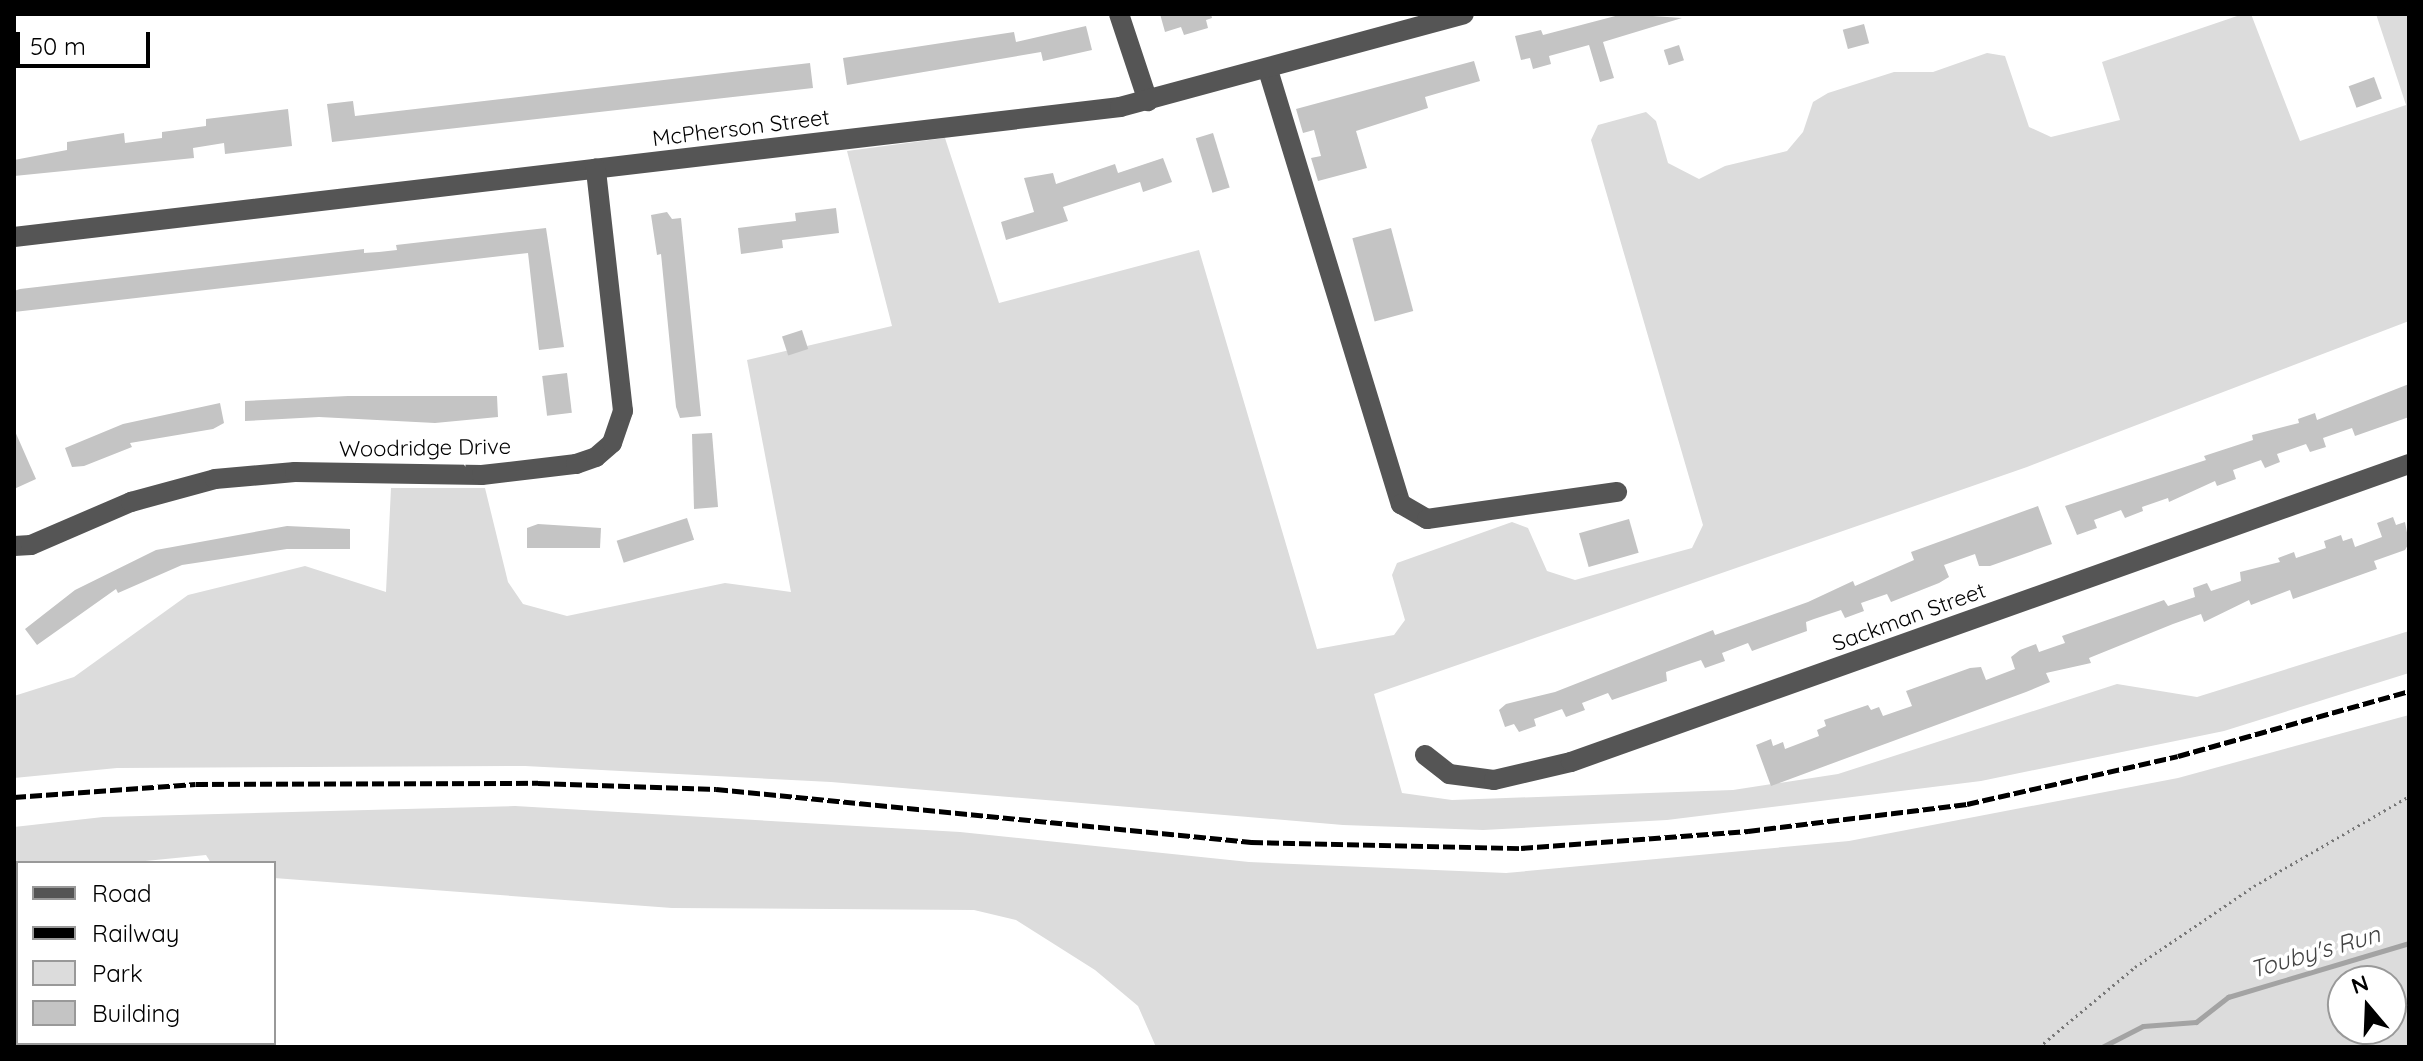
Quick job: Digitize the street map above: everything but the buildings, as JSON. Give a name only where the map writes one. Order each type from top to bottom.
[{"type":"street","points":[[1119,14],[1148,101]]},
{"type":"street","name":"McPherson Street","points":[[14,237],[1148,101],[1464,14]]},
{"type":"street","points":[[1268,70],[1401,504],[1427,519],[1617,492]]},
{"type":"street","name":"Woodridge Drive","points":[[14,546],[31,545],[131,502],[215,479],[295,472],[482,475],[576,464],[596,457],[612,443],[623,411],[596,169]]},
{"type":"street","name":"Sackman Street","points":[[1425,755],[1461,778],[1494,780],[1542,771],[2409,464]]},
{"type":"path","points":[[2039,1047],[2149,958],[2254,886],[2409,796]]},
{"type":"green space","points":[[2243,14],[2251,14],[2300,141],[2406,105],[2376,14],[2409,14],[2409,321],[2027,467],[1374,694],[1402,793],[1452,800],[1733,790],[1838,774],[2117,684],[2197,697],[2409,631],[2409,673],[2224,731],[1981,781],[1667,820],[1483,830],[1343,825],[831,782],[525,766],[117,768],[14,778],[14,696],[74,677],[188,595],[305,566],[386,592],[391,488],[485,488],[508,582],[523,604],[567,616],[725,583],[791,592],[747,360],[892,326],[847,151],[945,138],[999,303],[1199,250],[1317,649],[1394,635],[1405,620],[1392,575],[1397,563],[1512,522],[1528,528],[1547,571],[1575,580],[1692,548],[1703,525],[1591,140],[1598,125],[1646,112],[1656,121],[1668,163],[1699,179],[1725,166],[1787,151],[1803,132],[1813,102],[1828,93],[1894,72],[1933,72],[1987,53],[2005,56],[2029,127],[2051,137],[2120,120],[2102,62]]},
{"type":"green space","points":[[2409,715],[2409,1047],[1156,1047],[1138,1006],[1095,970],[1016,920],[974,910],[672,908],[276,878],[276,861],[210,861],[206,855],[145,861],[16,861],[14,874],[14,827],[103,817],[515,806],[960,832],[1249,862],[1506,873],[1849,841],[2178,778]]},
{"type":"waterway","name":"Touby's Run","points":[[2102,1047],[2143,1026],[2196,1022],[2228,997],[2409,943]]},
{"type":"railway","points":[[14,797],[196,784],[538,783],[716,789],[1251,842],[1521,848],[1748,831],[1967,804],[2178,756],[2409,691]]}]
